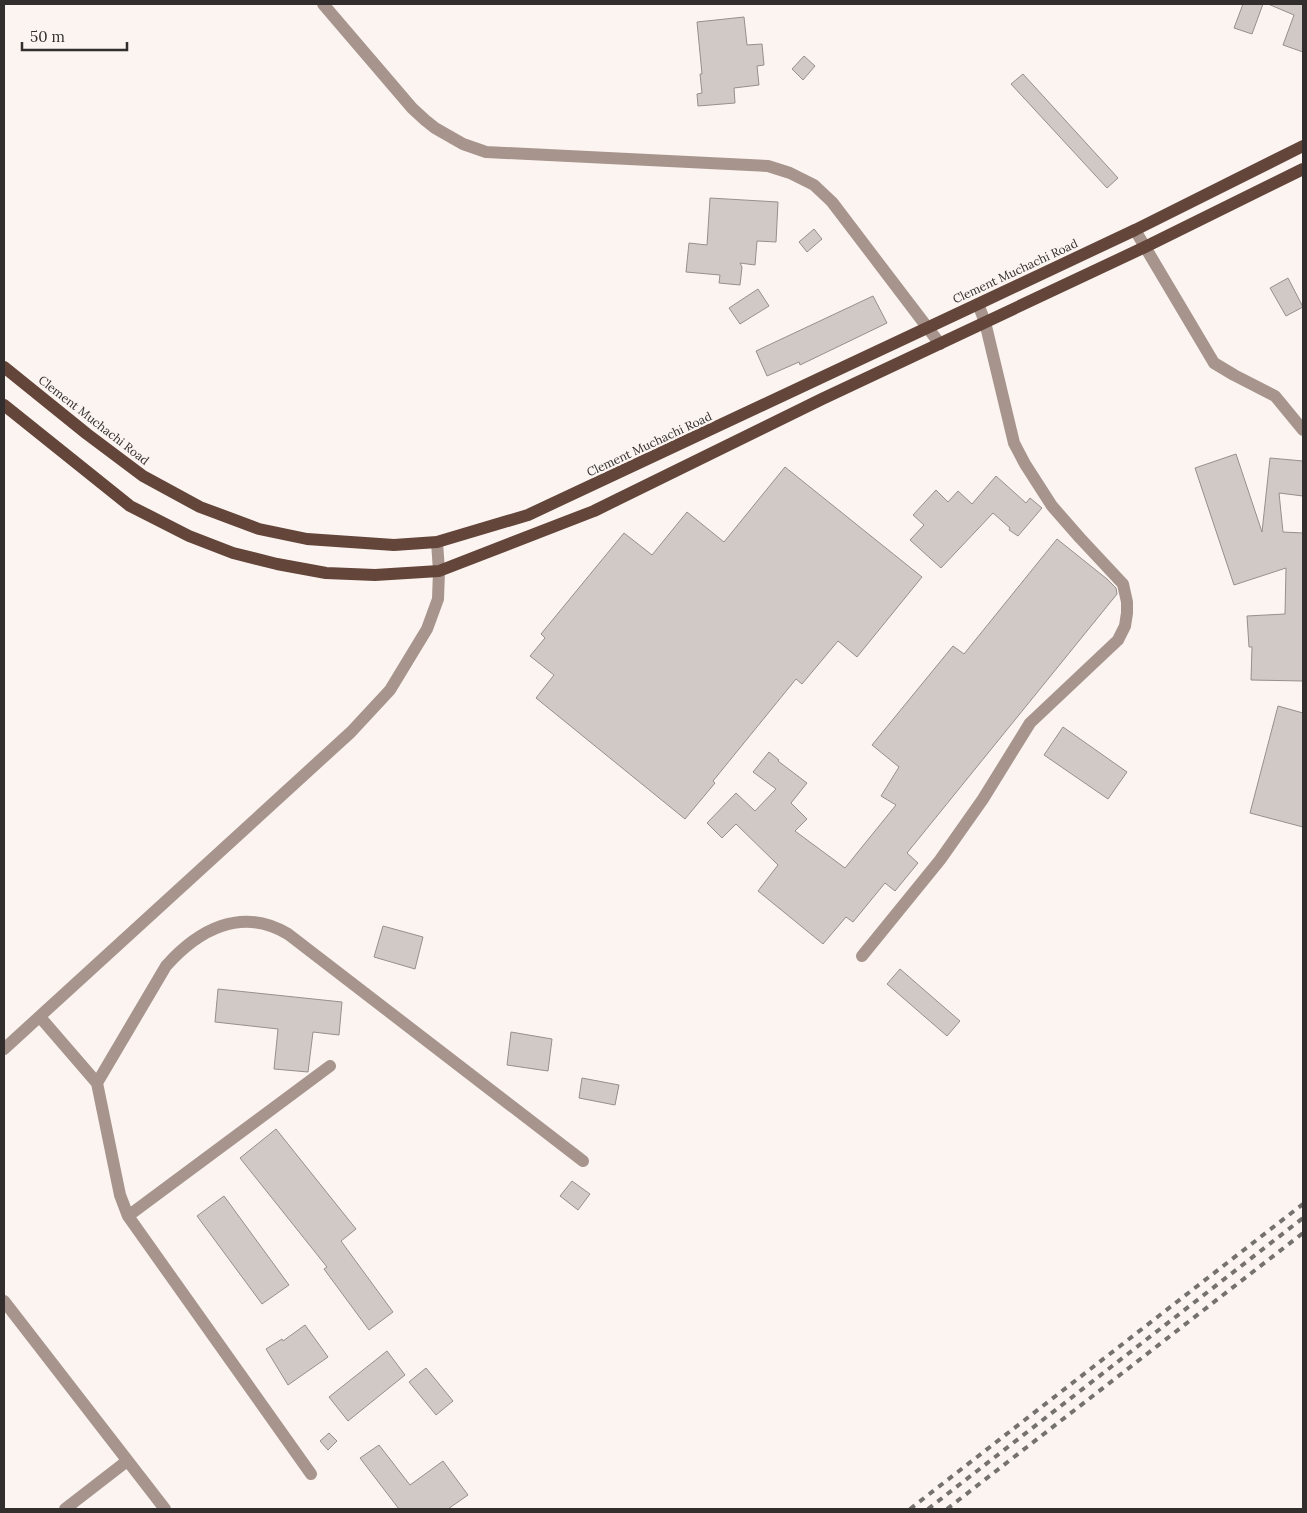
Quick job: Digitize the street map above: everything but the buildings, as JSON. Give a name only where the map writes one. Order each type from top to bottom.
[{"type":"main road","name":"Clement Muchachi Road","points":[[4,367],[87,434],[144,476],[200,507],[259,529],[307,539],[394,545],[438,542],[528,514],[676,447],[1135,230],[1303,146]]},
{"type":"main road","points":[[4,405],[130,506],[189,536],[242,555],[326,573],[374,575],[439,571],[594,511],[814,403],[1145,247],[1303,169]]},
{"type":"street","points":[[323,4],[412,108],[434,128],[463,144],[486,152],[768,166],[814,184],[832,202],[940,344]]},
{"type":"street","points":[[1135,230],[1214,363],[1274,396],[1303,430]]},
{"type":"street","points":[[862,956],[940,860],[983,799],[1030,723],[1118,640],[1125,626],[1127,602],[1123,584],[1052,506],[1014,444],[985,322],[978,304]]},
{"type":"street","points":[[4,1049],[370,713],[390,690],[426,629],[438,599],[438,542]]},
{"type":"street","points":[[97,1083],[166,966],[180,950],[196,938],[228,923],[260,923],[275,926],[288,934],[583,1161]]},
{"type":"street","points":[[40,1017],[97,1083],[120,1195],[128,1216],[311,1474]]},
{"type":"street","points":[[128,1216],[330,1066]]},
{"type":"street","points":[[4,1301],[165,1509]]},
{"type":"street","points":[[65,1509],[127,1461]]},
{"type":"railway","points":[[910,1509],[1303,1204]]},
{"type":"railway","points":[[928,1509],[1303,1218]]},
{"type":"railway","points":[[947,1509],[1303,1233]]}]
